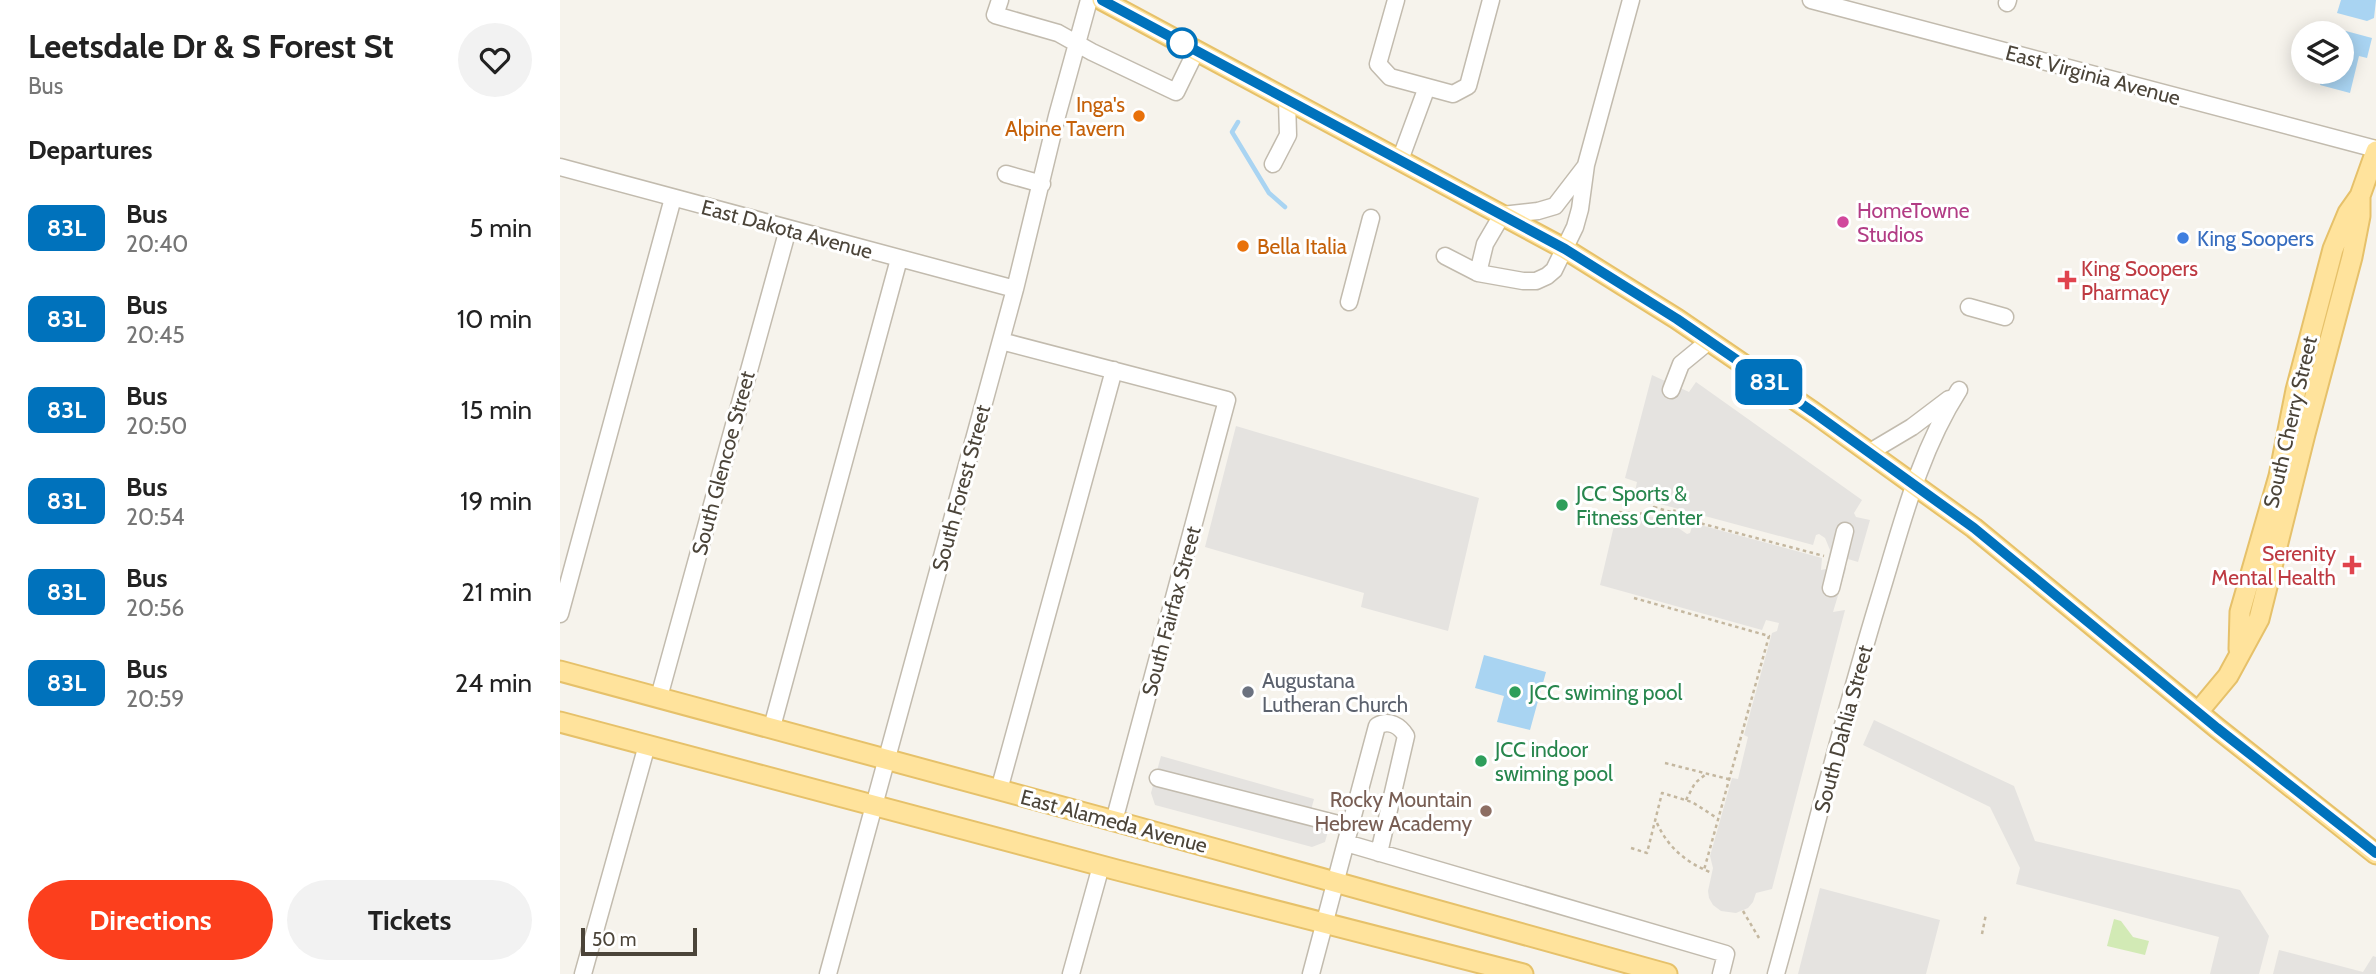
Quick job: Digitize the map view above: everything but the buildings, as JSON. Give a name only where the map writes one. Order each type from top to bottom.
[{"type":"main road","points":[[1102,0],[1565,249],[1709,341],[1870,452],[1983,535],[2198,712],[2376,853]]},
{"type":"main road","name":"South Cherry Street","points":[[2198,712],[2228,676],[2259,619],[2352,257],[2360,216],[2360,196],[2376,150]]},
{"type":"main road","name":"East Alameda Avenue","points":[[560,671],[1667,974]]},
{"type":"main road","points":[[560,722],[1101,866],[1523,974]]},
{"type":"street","points":[[1000,0],[995,15],[1058,33],[1176,92],[1196,51]]},
{"type":"street","name":"South Forest Street","points":[[828,974],[1015,289],[1089,0]]},
{"type":"street","points":[[1396,0],[1378,64],[1390,77],[1452,94],[1468,86],[1491,0]]},
{"type":"street","points":[[1445,256],[1478,273],[1536,281],[1554,270],[1580,209],[1586,165],[1631,0]]},
{"type":"street","name":"East Virginia Avenue","points":[[1817,1],[2376,150]]},
{"type":"street","points":[[1400,160],[1427,87]]},
{"type":"street","points":[[1273,164],[1288,135],[1287,100]]},
{"type":"street","points":[[1478,273],[1485,244],[1502,215],[1555,206],[1586,165]]},
{"type":"street","name":"East Dakota Avenue","points":[[560,168],[1015,289]]},
{"type":"street","points":[[1006,174],[1042,184]]},
{"type":"street","points":[[560,614],[673,198]]},
{"type":"street","points":[[1349,302],[1371,218]]},
{"type":"street","name":"South Glencoe Street","points":[[659,697],[788,229]]},
{"type":"street","points":[[772,727],[898,259]]},
{"type":"street","points":[[1969,307],[2005,317]]},
{"type":"street","points":[[999,790],[1114,370],[1001,341]]},
{"type":"street","points":[[1671,390],[1681,364],[1709,341]]},
{"type":"street","name":"South Fairfax Street","points":[[1114,370],[1227,400],[1114,821]]},
{"type":"street","name":"South Dahlia Street","points":[[1776,974],[1904,513],[1938,426],[1959,390],[1912,427],[1870,452]]},
{"type":"street","points":[[1831,588],[1845,531]]},
{"type":"street","points":[[1311,974],[1377,726],[1390,723],[1401,728],[1406,736],[1380,853]]},
{"type":"street","points":[[583,974],[646,744]]},
{"type":"street","points":[[1158,778],[1348,835],[1380,853],[1726,954],[1721,974]]},
{"type":"street","points":[[1071,974],[1101,866]]},
{"type":"path","points":[[1653,514],[1654,508],[1674,513],[1675,508]]},
{"type":"path","points":[[1619,512],[1653,514],[1680,522],[1692,521],[1827,557]]},
{"type":"path","points":[[1634,598],[1769,636],[1704,870]]},
{"type":"path","points":[[1665,763],[1728,779]]},
{"type":"path","points":[[1686,800],[1695,783],[1706,774]]},
{"type":"path","points":[[1631,848],[1647,853],[1662,793],[1686,800],[1717,819]]},
{"type":"path","points":[[1656,821],[1672,848],[1695,866],[1712,873]]},
{"type":"path","points":[[1743,911],[1759,938]]},
{"type":"path","points":[[1982,934],[1986,914]]},
{"type":"green space","points":[[2114,919],[2121,921],[2133,937],[2149,941],[2145,955],[2107,946]]},
{"type":"shaded area","points":[[1652,375],[1689,392],[1696,382],[1862,500],[1854,513],[1856,517],[1870,520],[1858,562],[1848,559],[1845,564],[1846,569],[1833,612],[1845,610],[1772,889],[1756,893],[1748,908],[1736,913],[1721,911],[1709,898],[1713,868],[1710,856],[1732,778],[1738,779],[1748,737],[1744,735],[1772,633],[1777,631],[1779,623],[1766,620],[1762,630],[1600,585],[1617,513],[1664,518],[1687,534],[1690,533],[1693,523],[1822,558],[1821,570],[1826,569],[1830,550],[1825,538],[1819,534],[1816,535],[1813,545],[1634,497],[1637,482],[1625,478]]},
{"type":"shaded area","points":[[1236,426],[1479,498],[1448,631],[1361,607],[1364,593],[1205,547]]},
{"type":"shaded area","points":[[1874,720],[2014,786],[2035,841],[2240,890],[2269,936],[2259,974],[2210,974],[2219,937],[2016,884],[2020,868],[1990,807],[1863,745]]},
{"type":"shaded area","points":[[1161,756],[1314,799],[1311,810],[1332,817],[1325,842],[1312,847],[1155,805],[1151,793]]},
{"type":"shaded area","points":[[1820,888],[1940,920],[1926,974],[1798,974]]},
{"type":"shaded area","points":[[2279,950],[2363,972],[2373,956],[2376,957],[2376,974],[2273,974]]},
{"type":"water","points":[[2341,0],[2376,0],[2374,18],[2367,21],[2337,13]]},
{"type":"water","points":[[2354,33],[2372,38],[2367,58],[2359,56],[2354,77]]},
{"type":"water","points":[[2320,84],[2352,84],[2350,93]]},
{"type":"water","name":"JCC swiming pool","points":[[1484,655],[1546,672],[1530,730],[1497,722],[1504,696],[1475,688]]},
{"type":"waterway","points":[[1238,122],[1232,132],[1269,193],[1285,207]]},
{"type":"bus line","name":"83L","points":[[1102,0],[1565,249],[1677,319],[1870,452],[1974,528],[2217,728],[2376,853]]},
{"type":"place","name":"Inga's Alpine Tavern","points":[[1139,116]]},
{"type":"place","name":"HomeTowne Studios","points":[[1843,222]]},
{"type":"place","name":"King Soopers","points":[[2183,238]]},
{"type":"place","name":"Bella Italia","points":[[1243,246]]},
{"type":"place","name":"King Soopers Pharmacy","points":[[2067,280]]},
{"type":"place","name":"JCC Sports & Fitness Center","points":[[1562,505]]},
{"type":"place","name":"Serenity Mental Health","points":[[2352,565]]},
{"type":"place","name":"Augustana Lutheran Church","points":[[1248,692]]},
{"type":"place","name":"JCC swiming pool","points":[[1515,692]]},
{"type":"place","name":"JCC indoor swiming pool","points":[[1481,761]]},
{"type":"place","name":"Rocky Mountain Hebrew Academy","points":[[1486,811]]}]
